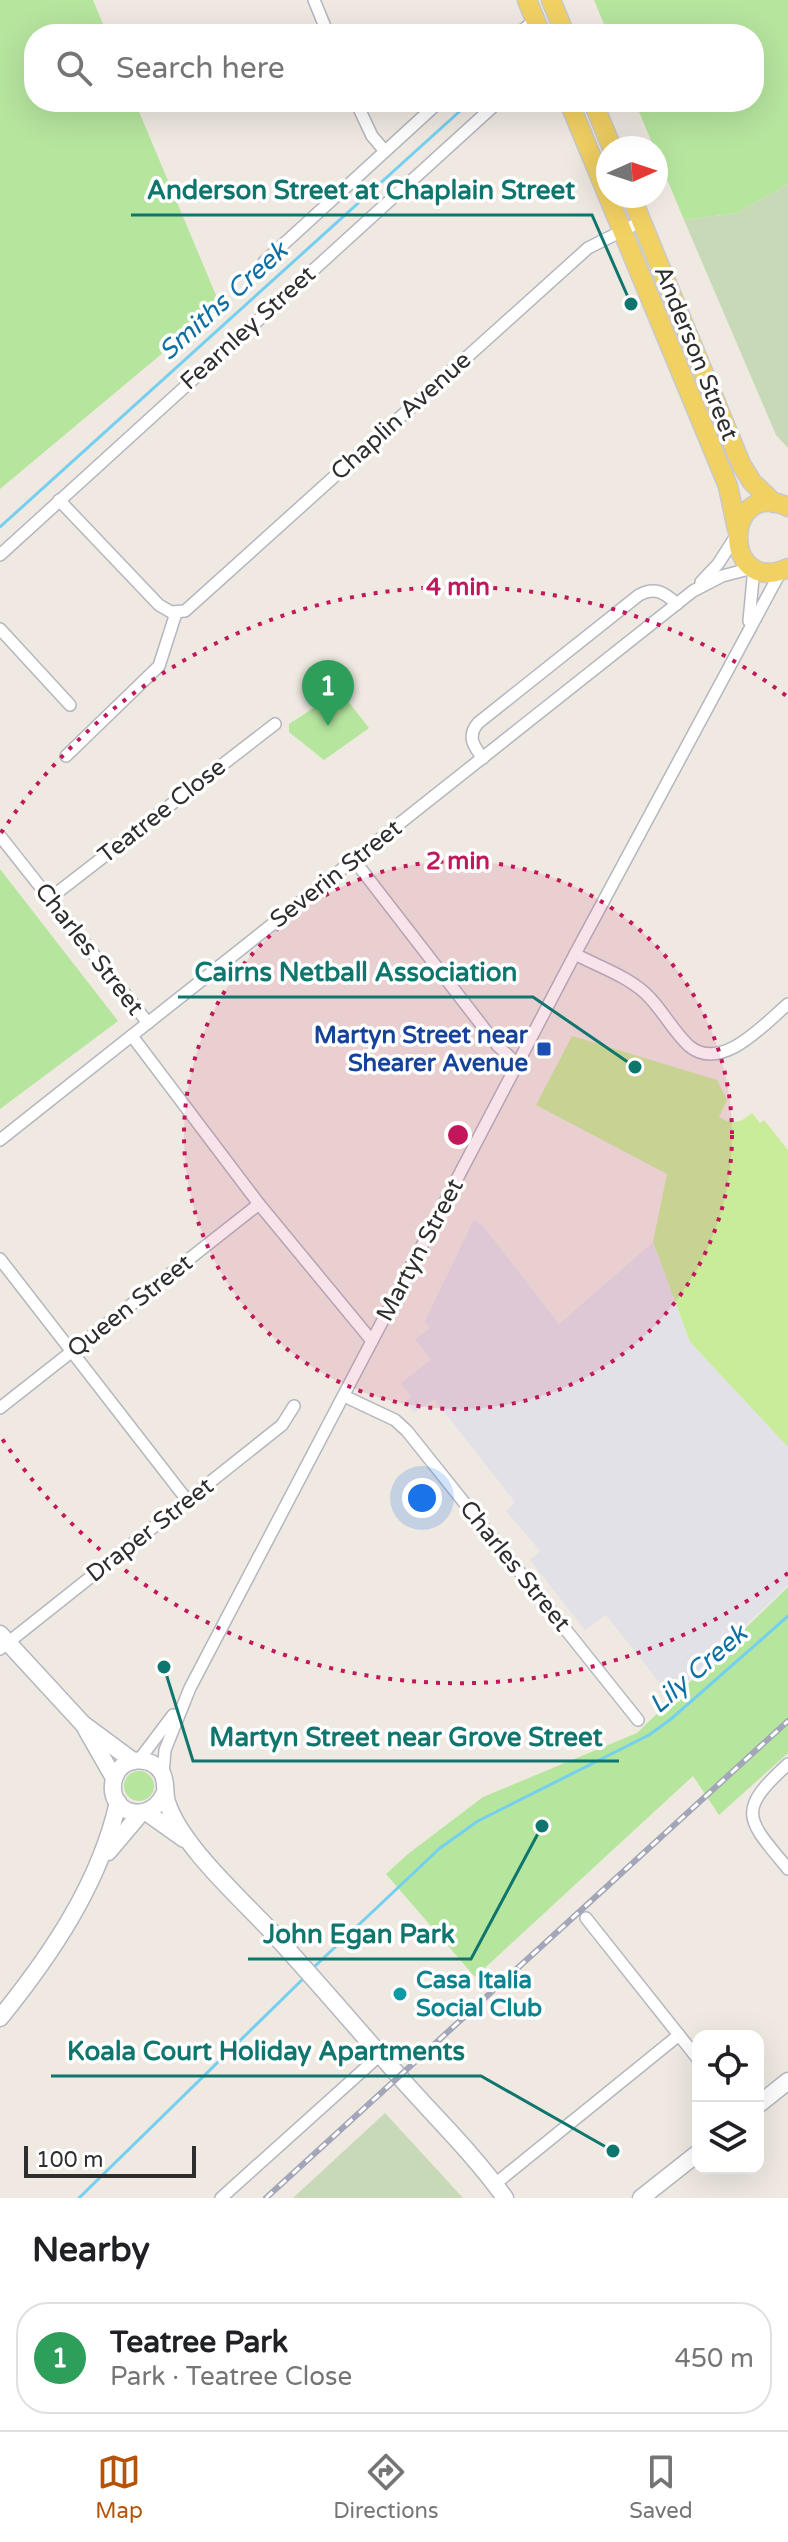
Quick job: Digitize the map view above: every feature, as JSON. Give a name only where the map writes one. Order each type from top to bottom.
[{"type":"main road","points":[[527,0],[537,24]]},
{"type":"main road","points":[[551,0],[561,24]]},
{"type":"main road","name":"Anderson Street","points":[[573,112],[728,486],[741,554],[754,568]]},
{"type":"main road","points":[[597,112],[607,136]]},
{"type":"main road","name":"Anderson Street","points":[[636,208],[741,464],[752,482],[781,505]]},
{"type":"main road","points":[[737,532],[745,514],[753,508],[781,505]]},
{"type":"main road","points":[[754,568],[767,572],[785,571]]},
{"type":"street","points":[[314,0],[324,24]]},
{"type":"street","points":[[361,112],[372,136],[384,150]]},
{"type":"street","name":"Fearnley Street","points":[[264,262],[428,112]]},
{"type":"street","name":"Fearnley Street","points":[[0,555],[487,112]]},
{"type":"street","name":"Chaplin Avenue","points":[[170,611],[189,608],[588,248],[642,221]]},
{"type":"street","points":[[59,500],[170,611],[159,666],[66,756]]},
{"type":"street","name":"Severin Street","points":[[0,1140],[693,591],[718,564],[737,532]]},
{"type":"street","name":"Severin Street","points":[[693,591],[722,576],[754,568]]},
{"type":"street","name":"Martyn Street","points":[[748,629],[754,568]]},
{"type":"street","name":"Martyn Street","points":[[163,1774],[165,1750],[183,1702],[575,954],[748,629],[785,571]]},
{"type":"street","points":[[483,758],[472,742],[473,729],[478,723],[639,595],[649,590],[657,591],[677,604]]},
{"type":"street","points":[[0,629],[70,705]]},
{"type":"street","name":"Teatree Close","points":[[49,899],[275,724]]},
{"type":"street","name":"Charles Street","points":[[0,836],[148,1023]]},
{"type":"street","points":[[354,860],[497,1045],[517,1064]]},
{"type":"street","points":[[575,954],[649,996],[689,1046],[705,1053],[716,1055],[729,1051],[788,1004]]},
{"type":"street","name":"Charles Street","points":[[132,1036],[259,1204],[372,1341]]},
{"type":"street","name":"Queen Street","points":[[0,1408],[259,1204]]},
{"type":"street","points":[[0,1259],[187,1500]]},
{"type":"street","name":"Charles Street","points":[[344,1396],[395,1420],[407,1431],[638,1720]]},
{"type":"street","name":"Draper Street","points":[[3,1642],[282,1425],[294,1406]]},
{"type":"street","points":[[3,1642],[83,1724],[136,1760],[154,1765],[163,1774],[170,1810],[189,1842],[315,1979],[500,2191],[513,2198]]},
{"type":"street","name":"Martyn Street","points":[[136,1760],[183,1702]]},
{"type":"street","points":[[83,1724],[114,1778]]},
{"type":"street","points":[[136,1760],[121,1767],[114,1778],[113,1789],[118,1802],[132,1812],[144,1813],[189,1842]]},
{"type":"street","points":[[788,1764],[762,1788],[753,1811],[758,1833],[788,1869]]},
{"type":"street","points":[[101,1859],[144,1813],[159,1804],[165,1792]]},
{"type":"street","points":[[0,2018],[41,1968],[101,1859],[118,1802]]},
{"type":"street","points":[[586,1918],[692,2051]]},
{"type":"street","points":[[500,2191],[679,2035]]},
{"type":"street","points":[[221,2198],[380,2055]]},
{"type":"street","points":[[762,2102],[788,2081]]},
{"type":"street","points":[[641,2198],[692,2158]]},
{"type":"shaded area","points":[[474,1219],[483,1226],[559,1324],[653,1242],[690,1342],[788,1447],[788,1585],[671,1697],[606,1615],[585,1630],[530,1560],[540,1551],[506,1511],[515,1502],[434,1399],[414,1413],[406,1402],[411,1397],[401,1383],[431,1360],[415,1339],[430,1328],[425,1321]]},
{"type":"green space","points":[[0,0],[93,0],[103,24],[24,24],[24,112],[139,112],[220,305],[0,489]]},
{"type":"green space","points":[[594,0],[788,0],[788,184],[737,213],[684,220],[668,181],[668,136],[649,136],[639,112],[764,112],[764,24],[604,24]]},
{"type":"green space","points":[[788,184],[788,448],[776,435],[684,220],[737,213]]},
{"type":"green space","points":[[340,691],[369,728],[324,760],[289,732],[289,724]]},
{"type":"green space","points":[[0,869],[118,1021],[0,1109]]},
{"type":"green space","points":[[572,1036],[717,1080],[727,1100],[719,1117],[736,1122],[752,1113],[760,1123],[764,1120],[788,1150],[788,1447],[690,1342],[653,1242],[667,1174],[536,1105]]},
{"type":"green space","points":[[788,1587],[788,1753],[719,1815],[693,1776],[475,1977],[386,1874],[483,1797],[637,1733]]},
{"type":"green space","points":[[139,1771],[150,1775],[154,1786],[150,1797],[139,1801],[128,1797],[124,1786],[128,1775]]},
{"type":"green space","points":[[385,2113],[463,2198],[293,2198]]},
{"type":"waterway","name":"Smiths Creek","points":[[0,527],[459,112]]},
{"type":"waterway","name":"Lily Creek","points":[[313,1968],[440,1848],[478,1821],[649,1735],[788,1616]]},
{"type":"waterway","points":[[79,2198],[305,1977]]},
{"type":"railway","points":[[266,2198],[788,1721]]},
{"type":"place","name":"Anderson Street at Chaplain Street","points":[[631,304]]},
{"type":"place","name":"Teatree Park","points":[[328,726]]},
{"type":"place","name":"Martyn Street near Shearer Avenue","points":[[544,1049]]},
{"type":"place","name":"Cairns Netball Association","points":[[635,1067]]},
{"type":"place","name":"Martyn Street near Grove Street","points":[[164,1667]]},
{"type":"place","name":"John Egan Park","points":[[542,1826]]},
{"type":"place","name":"Casa Italia Social Club","points":[[400,1994]]},
{"type":"place","name":"Koala Court Holiday Apartments","points":[[613,2151]]}]
